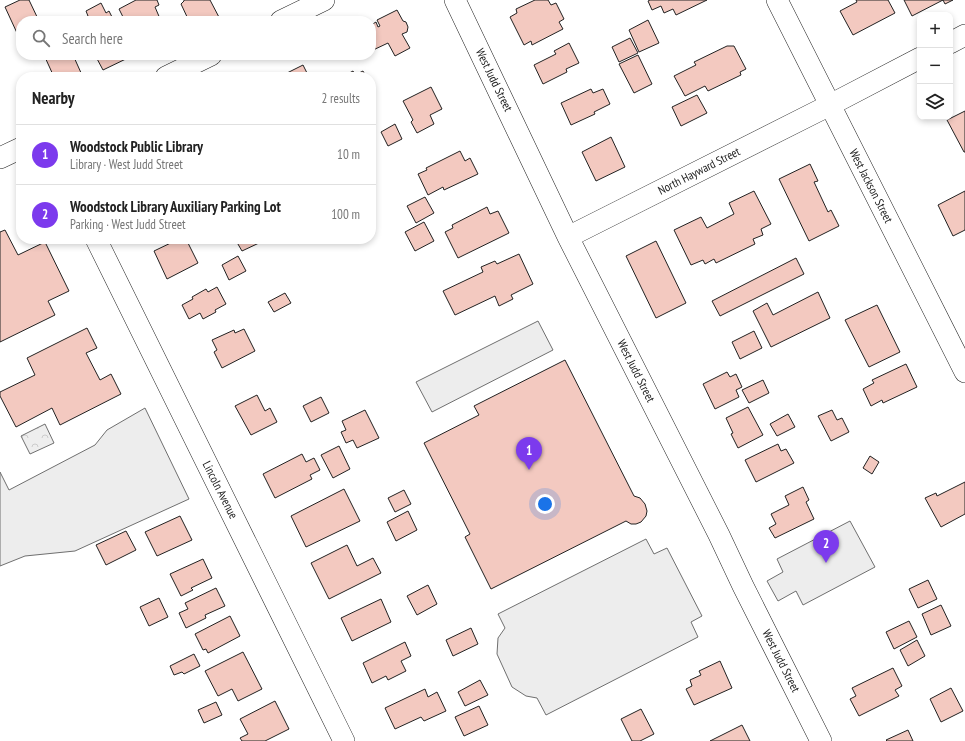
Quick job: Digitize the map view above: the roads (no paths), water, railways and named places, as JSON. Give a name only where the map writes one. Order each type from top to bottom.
[{"type":"street","points":[[291,16],[324,0]]},
{"type":"street","name":"West Judd Street","points":[[455,0],[568,237],[719,534],[743,586],[821,741]]},
{"type":"street","name":"West Jackson Street","points":[[777,0],[965,372]]},
{"type":"street","points":[[953,41],[965,35]]},
{"type":"street","points":[[176,72],[201,60]]},
{"type":"street","name":"North Hayward Street","points":[[568,237],[830,106],[917,60]]},
{"type":"street","points":[[0,158],[16,150]]},
{"type":"street","name":"Lincoln Avenue","points":[[98,244],[344,741]]},
{"type":"place","name":"Woodstock Public Library","points":[[529,470]]},
{"type":"place","name":"Woodstock Library Auxiliary Parking Lot","points":[[826,563]]}]
